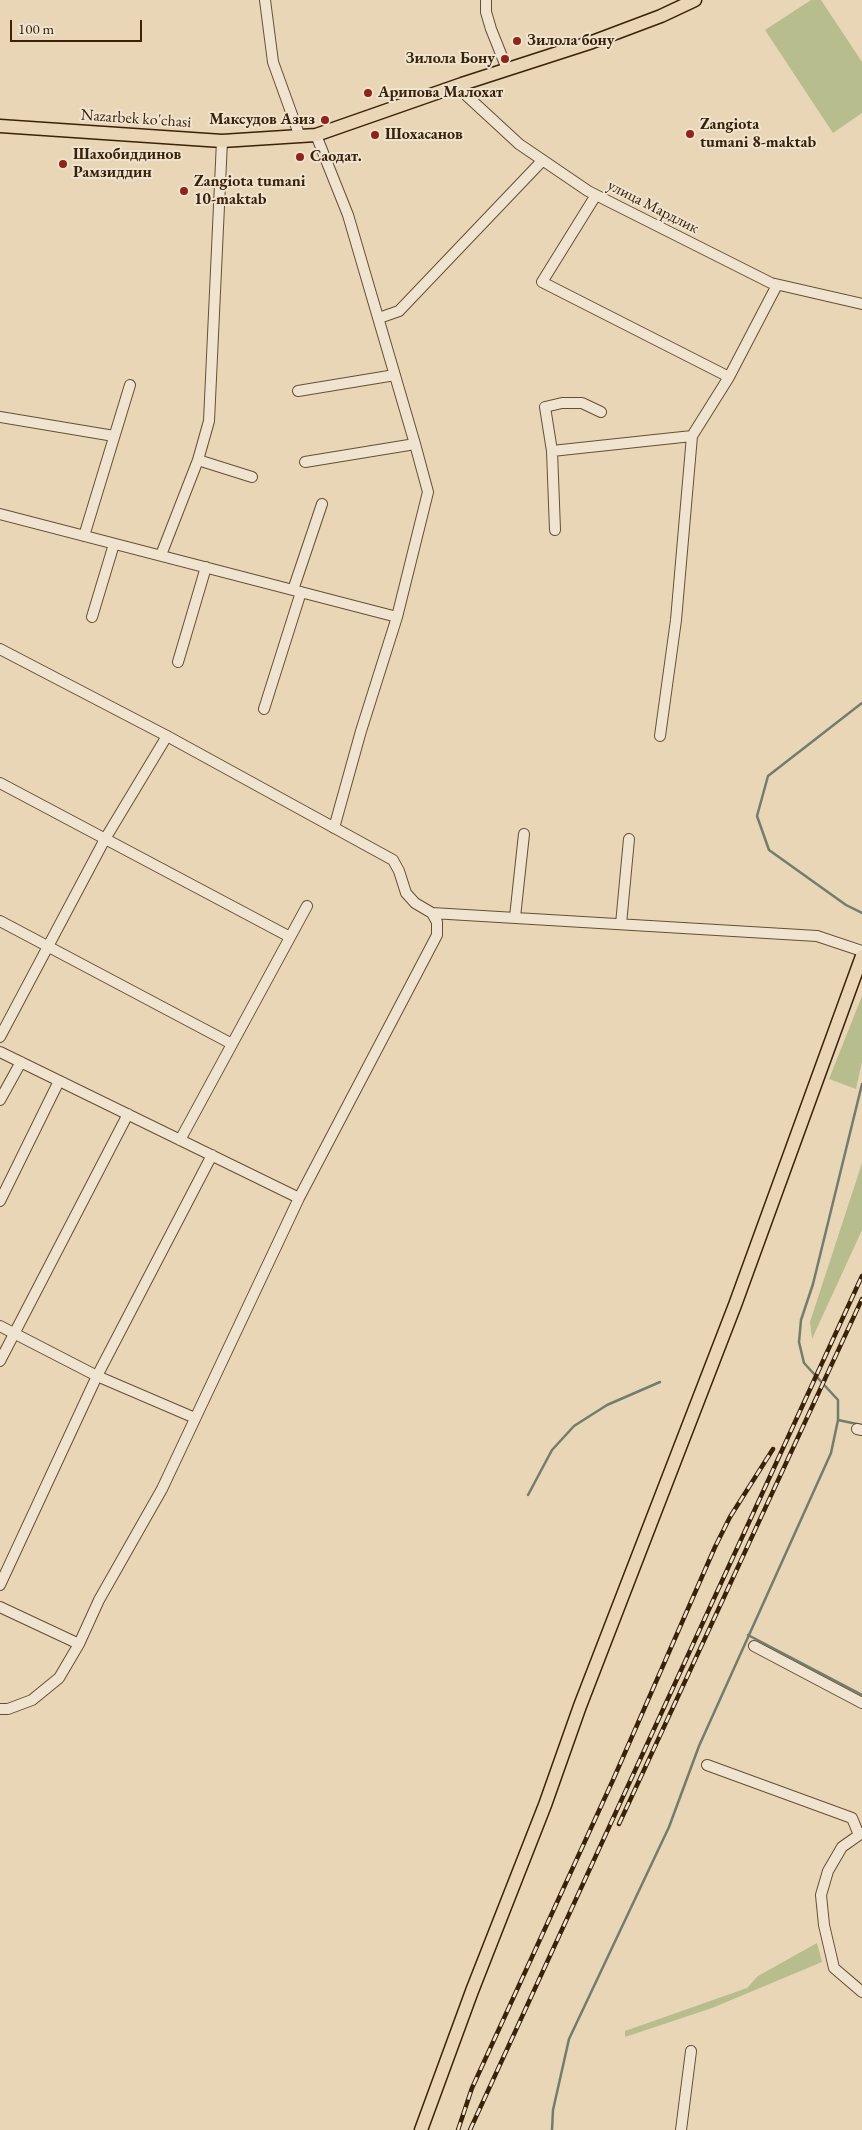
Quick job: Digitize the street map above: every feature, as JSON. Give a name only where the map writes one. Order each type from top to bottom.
[{"type":"main road","name":"Nazarbek ko'chasi","points":[[0,126],[222,141],[316,135],[462,84],[615,34],[695,0]]},
{"type":"main road","points":[[421,2130],[472,1991],[545,1805],[580,1706],[735,1305],[862,956]]},
{"type":"street","points":[[265,0],[273,62],[300,137]]},
{"type":"street","points":[[486,0],[486,12],[491,29],[507,69]]},
{"type":"street","name":"улица Мардлик","points":[[462,84],[467,96],[519,144],[596,195],[777,285],[862,304]]},
{"type":"street","points":[[316,135],[348,215],[428,492],[397,617],[361,732],[334,828]]},
{"type":"street","points":[[161,555],[198,460],[209,421],[222,141]]},
{"type":"street","points":[[379,318],[399,311],[542,161]]},
{"type":"street","points":[[596,195],[542,282],[729,377]]},
{"type":"street","points":[[660,736],[676,620],[692,436],[729,377],[777,285]]},
{"type":"street","points":[[298,391],[395,375]]},
{"type":"street","points":[[84,536],[130,386]]},
{"type":"street","points":[[555,530],[552,451],[545,407],[562,403],[582,403],[601,412]]},
{"type":"street","points":[[0,418],[114,436]]},
{"type":"street","points":[[552,451],[692,436]]},
{"type":"street","points":[[305,462],[415,444]]},
{"type":"street","points":[[198,460],[252,477]]},
{"type":"street","points":[[264,709],[322,504]]},
{"type":"street","points":[[0,514],[397,617]]},
{"type":"street","points":[[92,617],[114,544]]},
{"type":"street","points":[[178,662],[206,567]]},
{"type":"street","points":[[0,649],[167,736],[393,860],[406,892],[414,903],[432,913],[817,936],[862,951]]},
{"type":"street","points":[[0,1037],[105,839],[167,736]]},
{"type":"street","points":[[0,782],[290,937]]},
{"type":"street","points":[[515,918],[524,834]]},
{"type":"street","points":[[621,924],[629,839]]},
{"type":"street","points":[[180,1140],[307,906]]},
{"type":"street","points":[[0,1709],[8,1709],[32,1700],[52,1684],[59,1678],[79,1644],[100,1600],[162,1489],[299,1198],[437,935],[437,922],[432,913]]},
{"type":"street","points":[[0,922],[232,1044]]},
{"type":"street","points":[[0,1052],[299,1198]]},
{"type":"street","points":[[0,1100],[21,1062]]},
{"type":"street","points":[[0,1201],[59,1081]]},
{"type":"street","points":[[0,1360],[128,1114]]},
{"type":"street","points":[[0,1585],[97,1376],[212,1155]]},
{"type":"street","points":[[0,1326],[97,1376],[195,1418]]},
{"type":"street","points":[[0,1607],[79,1644]]},
{"type":"street","points":[[754,1646],[862,1703]]},
{"type":"street","points":[[707,1765],[852,1818],[860,1834],[842,1847],[828,1871],[821,1895],[824,1925],[834,1968],[862,1992]]},
{"type":"street","points":[[681,2130],[691,2051]]},
{"type":"green space","points":[[811,0],[821,0],[862,62],[862,113],[833,133],[765,30]]},
{"type":"green space","points":[[862,996],[862,1062],[856,1089],[829,1079]]},
{"type":"green space","points":[[862,1163],[862,1230],[812,1339],[810,1322]]},
{"type":"green space","points":[[817,1943],[822,1962],[712,2008],[625,2037],[625,2031],[747,1988],[758,1976]]},
{"type":"waterway","points":[[862,703],[768,776],[757,816],[769,850],[846,905],[862,913]]},
{"type":"waterway","points":[[552,2130],[553,2110],[569,2039],[669,1827],[699,1746],[831,1453],[838,1420],[838,1400],[804,1363],[799,1342],[801,1320],[813,1284],[862,1084]]},
{"type":"waterway","points":[[528,1495],[552,1450],[574,1426],[607,1405],[660,1382]]},
{"type":"waterway","points":[[838,1420],[862,1425]]},
{"type":"waterway","points":[[748,1635],[862,1695]]},
{"type":"railway","points":[[470,2130],[862,1276]]},
{"type":"railway","points":[[619,1824],[862,1299]]},
{"type":"railway","points":[[458,2130],[472,2088],[613,1780],[715,1547],[730,1517],[773,1449]]},
{"type":"place","name":"Зилола бону","points":[[517,41]]},
{"type":"place","name":"Зилола Бону","points":[[505,59]]},
{"type":"place","name":"Арипова Малохат","points":[[368,93]]},
{"type":"place","name":"Максудов Азиз","points":[[325,120]]},
{"type":"place","name":"Zangiota tumani 8-maktab","points":[[690,134]]},
{"type":"place","name":"Шохасанов","points":[[375,135]]},
{"type":"place","name":"Саодат.","points":[[300,157]]},
{"type":"place","name":"Шахобиддинов Рамзиддин","points":[[63,164]]},
{"type":"place","name":"Zangiota tumani 10-maktab","points":[[184,191]]}]
